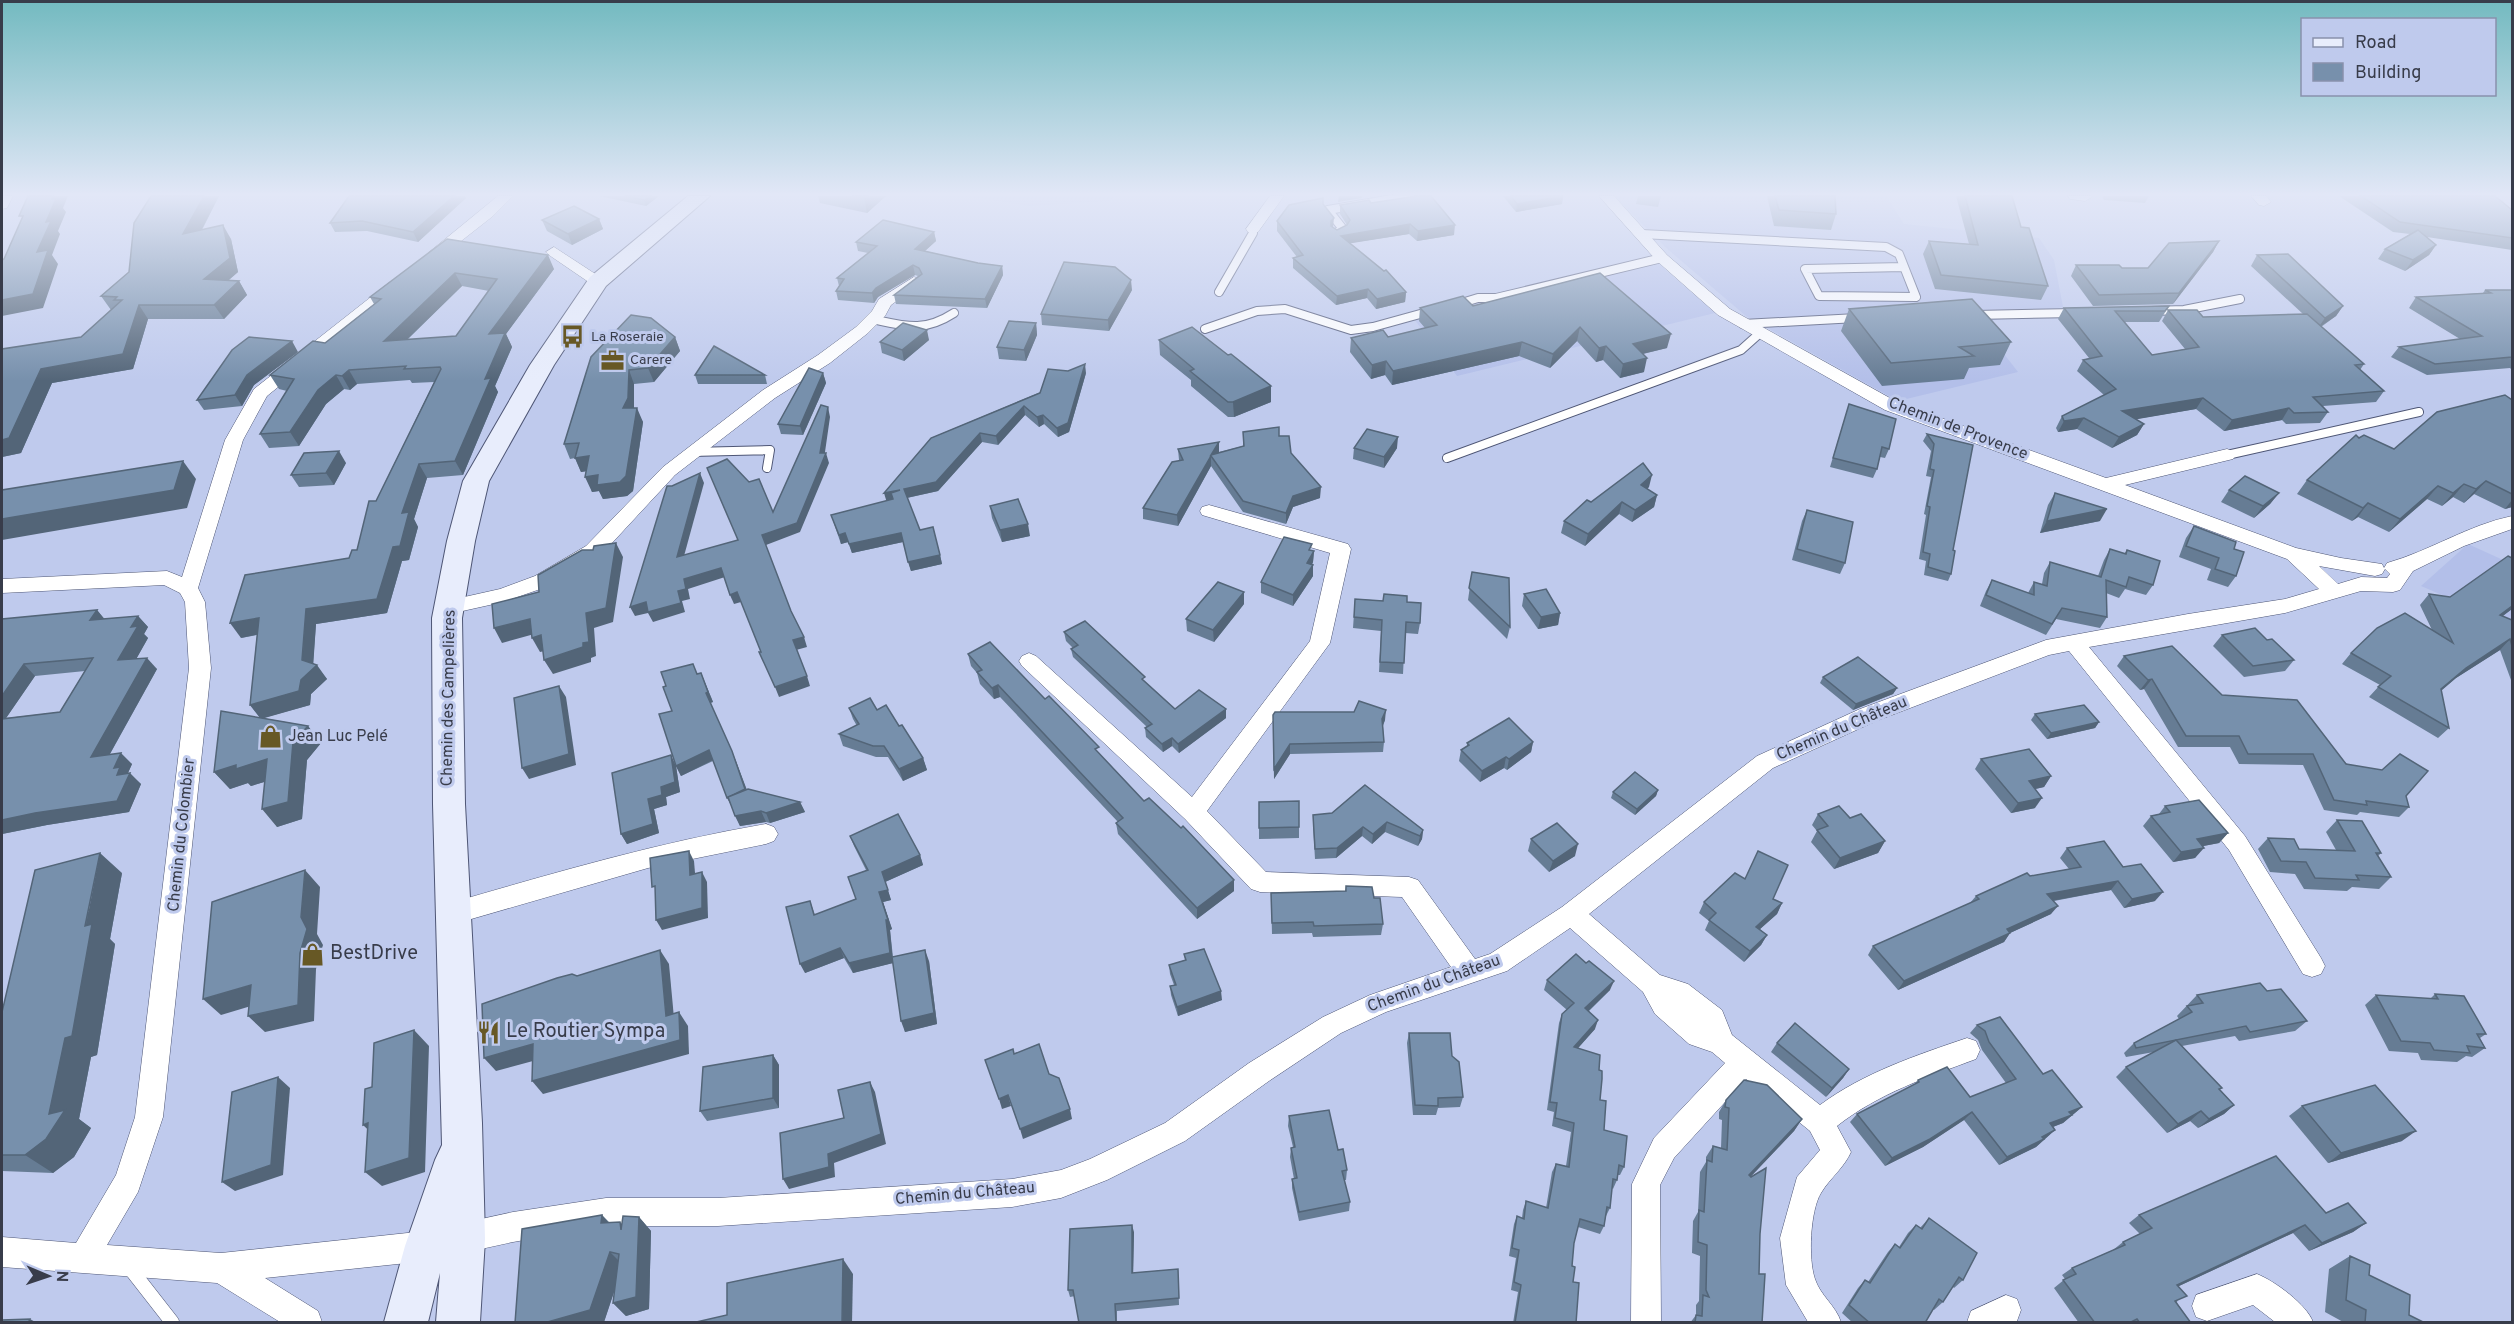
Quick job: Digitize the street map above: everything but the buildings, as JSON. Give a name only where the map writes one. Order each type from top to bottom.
[{"type":"main road","name":"Chemin des Campelières","points":[[406,1323],[445,1243],[462,1140],[449,804],[447,618],[461,541],[476,481],[542,364],[598,282],[627,258]]},
{"type":"main road","name":"Chemin des Campelières","points":[[445,1243],[458,1323]]},
{"type":"street","points":[[2,586],[167,578],[188,588],[234,440],[260,393],[431,258]]},
{"type":"street","points":[[562,258],[598,282]]},
{"type":"street","name":"Chemin de Provence","points":[[1662,258],[1724,312],[1891,405],[2291,553],[2341,565],[2368,576]]},
{"type":"street","points":[[449,607],[503,595],[543,582],[593,551],[633,506],[691,452],[769,394],[824,359],[872,319],[885,302],[914,282]]},
{"type":"street","points":[[2107,484],[2226,455]]},
{"type":"street","points":[[1193,812],[1320,643],[1341,549],[1209,511]]},
{"type":"street","name":"Chemin du Château","points":[[2,1252],[221,1268],[445,1243],[513,1227],[606,1212],[718,1212],[1012,1193],[1061,1184],[1107,1166],[1175,1132],[1259,1072],[1332,1024],[1379,1003],[1498,963],[1571,914],[1766,762],[1868,715],[2046,648],[2188,621],[2285,606],[2335,592],[2368,576],[2393,585],[2406,566],[2457,541],[2512,522]]},
{"type":"street","name":"Chemin de Provence","points":[[2291,553],[2335,592]]},
{"type":"street","name":"Chemin du Colombier","points":[[84,1257],[128,1182],[149,1117],[200,668],[195,602],[188,588]]},
{"type":"street","points":[[2074,643],[2237,843],[2312,966]]},
{"type":"street","points":[[1029,661],[1193,812],[1260,882],[1409,887],[1470,973]]},
{"type":"street","points":[[454,913],[629,863],[725,840],[766,834]]},
{"type":"street","points":[[1571,914],[1652,984],[1664,1006],[1698,1035],[1721,1043],[1820,1122],[1838,1152],[1808,1187],[1795,1238],[1801,1285],[1826,1323]]},
{"type":"street","points":[[1820,1122],[1837,1107],[1902,1073],[1967,1050]]},
{"type":"street","points":[[1646,1323],[1646,1184],[1664,1148],[1745,1061]]},
{"type":"street","points":[[221,1268],[307,1323]]},
{"type":"street","points":[[2206,1306],[2257,1289],[2298,1323]]},
{"type":"lane","points":[[1220,292],[1239,258]]},
{"type":"lane","points":[[1446,307],[1478,298],[1496,298],[1662,258]]},
{"type":"lane","points":[[1900,258],[1916,297],[1819,296],[1805,268],[1887,269],[1904,267]]},
{"type":"lane","points":[[2136,311],[2184,310],[2240,299]]},
{"type":"lane","points":[[1205,329],[1257,311],[1285,309],[1351,330],[1373,327],[1436,310]]},
{"type":"lane","points":[[1971,315],[2089,312]]},
{"type":"lane","points":[[872,319],[923,329],[941,322],[954,313]]},
{"type":"lane","points":[[1743,324],[1865,318]]},
{"type":"lane","points":[[1447,458],[1741,350],[1760,333]]},
{"type":"lane","points":[[2226,455],[2419,412]]},
{"type":"lane","points":[[691,452],[770,450],[767,468]]},
{"type":"lane","points":[[124,1260],[172,1323]]},
{"type":"shaded area","points":[[1678,258],[2052,258],[2063,307],[1980,323],[2018,372],[1898,401],[1746,316]]},
{"type":"shaded area","points":[[1659,264],[1715,313],[1457,376],[1411,315],[1462,299],[1498,301]]},
{"type":"shaded area","points":[[2468,544],[2512,564],[2512,625],[2421,586]]},
{"type":"place","name":"La Roseraie","points":[[573,337]]},
{"type":"place","name":"Carere","points":[[612,360]]},
{"type":"place","name":"Jean Luc Pelé","points":[[270,737]]},
{"type":"place","name":"BestDrive","points":[[312,954]]},
{"type":"place","name":"Le Routier Sympa","points":[[488,1032]]}]
